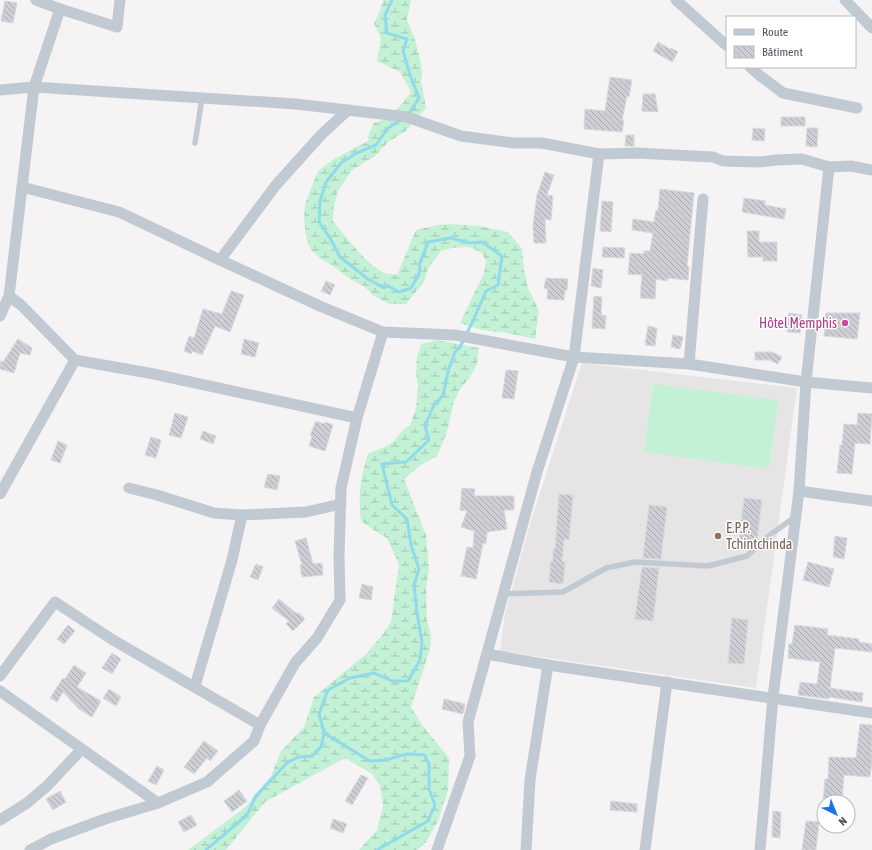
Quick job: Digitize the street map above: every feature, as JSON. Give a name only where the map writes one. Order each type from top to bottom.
[{"type":"street","points":[[36,0],[117,27],[120,0]]},
{"type":"street","points":[[676,0],[726,45]]},
{"type":"street","points":[[845,0],[872,28]]},
{"type":"street","points":[[0,316],[9,296],[34,87],[60,9]]},
{"type":"street","points":[[751,68],[759,76],[782,93],[857,108]]},
{"type":"street","points":[[0,90],[34,87],[296,104],[407,116],[461,136],[514,143],[542,143],[599,154],[637,153],[713,157],[723,161],[743,162],[802,159],[829,167],[851,166],[872,170]]},
{"type":"street","points":[[220,260],[276,185],[321,135],[348,110]]},
{"type":"street","points":[[437,850],[470,756],[468,722],[537,472],[574,357],[599,154]]},
{"type":"street","points":[[760,850],[772,697],[798,491],[806,382],[829,167]]},
{"type":"street","points":[[22,187],[119,212],[322,307],[383,332],[455,335],[574,357],[689,364],[806,382],[872,388]]},
{"type":"street","points":[[689,364],[703,200]]},
{"type":"street","points":[[9,296],[21,305],[75,360],[154,374],[357,418]]},
{"type":"street","points":[[30,850],[51,839],[105,819],[158,803],[207,782],[254,741],[260,725],[295,663],[317,638],[340,600],[338,557],[341,488],[357,418],[383,332]]},
{"type":"street","points":[[0,494],[75,360]]},
{"type":"street","points":[[129,488],[214,513],[242,515],[306,512],[341,504]]},
{"type":"street","points":[[798,491],[872,501]]},
{"type":"street","points":[[195,686],[230,568],[242,515]]},
{"type":"street","points":[[0,676],[55,602],[113,640],[195,686],[260,725]]},
{"type":"street","points":[[487,654],[548,666],[872,712]]},
{"type":"street","points":[[526,850],[530,780],[548,666]]},
{"type":"street","points":[[645,850],[667,682]]},
{"type":"street","points":[[0,691],[80,750],[158,803]]},
{"type":"street","points":[[0,820],[27,803],[47,786],[80,750]]},
{"type":"lane","points":[[195,143],[202,98]]},
{"type":"lane","points":[[504,594],[563,592],[606,568],[635,562],[708,566],[747,556],[771,534],[795,517]]},
{"type":"shaded area","points":[[582,363],[797,388],[756,688],[500,651],[505,614],[530,524]]},
{"type":"green space","points":[[383,0],[411,0],[407,20],[415,40],[420,59],[422,72],[421,82],[426,108],[406,131],[388,142],[375,156],[352,170],[338,191],[334,206],[333,221],[356,249],[376,268],[384,273],[397,275],[416,230],[438,225],[452,224],[479,226],[508,232],[522,249],[528,288],[539,311],[535,339],[508,333],[482,330],[460,323],[484,273],[486,261],[482,253],[470,247],[452,248],[441,251],[428,269],[424,282],[406,304],[389,304],[374,296],[365,287],[321,259],[312,251],[307,241],[304,221],[305,204],[318,171],[334,159],[368,141],[369,133],[374,123],[391,115],[411,92],[400,72],[377,61],[381,39],[374,23],[380,11]]},
{"type":"green space","points":[[437,340],[479,348],[477,364],[470,377],[460,389],[454,401],[447,432],[437,456],[421,465],[404,479],[426,535],[429,569],[426,588],[427,620],[431,636],[430,649],[411,707],[422,725],[449,758],[448,790],[438,821],[426,842],[417,850],[359,850],[377,830],[383,806],[380,785],[372,774],[345,758],[265,802],[226,850],[188,850],[248,805],[271,776],[281,751],[304,727],[314,697],[366,654],[391,622],[399,564],[387,538],[361,521],[361,479],[368,454],[391,444],[404,429],[410,425],[416,408],[418,387],[416,373],[417,357],[421,344]]},
{"type":"green space","points":[[653,384],[778,400],[769,469],[644,452]]},
{"type":"building","points":[[5,1],[17,3],[13,23],[1,21]]},
{"type":"building","points":[[658,42],[678,52],[672,62],[653,51]]},
{"type":"building","points":[[610,77],[632,80],[629,97],[627,96],[622,120],[624,120],[622,132],[584,129],[585,109],[605,111]]},
{"type":"building","points":[[643,94],[655,94],[658,112],[642,111]]},
{"type":"building","points":[[781,117],[805,117],[805,126],[781,126]]},
{"type":"building","points":[[753,128],[765,129],[764,141],[752,140]]},
{"type":"building","points":[[807,128],[818,128],[817,147],[806,146]]},
{"type":"building","points":[[626,135],[634,135],[634,146],[625,146]]},
{"type":"building","points":[[545,172],[554,175],[547,195],[553,196],[551,220],[545,219],[546,243],[534,243],[533,225],[537,195]]},
{"type":"building","points":[[660,189],[694,193],[687,266],[689,267],[688,280],[668,278],[667,281],[656,279],[655,299],[640,298],[642,275],[628,274],[630,253],[644,254],[644,251],[650,251],[653,233],[632,230],[633,219],[654,222],[656,210],[658,211]]},
{"type":"building","points":[[744,198],[765,201],[765,205],[786,209],[784,219],[742,212]]},
{"type":"building","points":[[602,201],[613,202],[611,232],[600,231]]},
{"type":"building","points":[[747,231],[759,231],[759,242],[777,242],[777,261],[763,261],[763,257],[748,257]]},
{"type":"building","points":[[603,247],[625,248],[624,258],[602,257]]},
{"type":"building","points":[[593,268],[603,270],[601,288],[591,286]]},
{"type":"building","points":[[546,278],[568,279],[564,300],[547,299],[548,289],[544,288]]},
{"type":"building","points":[[326,281],[335,285],[330,295],[321,291]]},
{"type":"building","points":[[231,291],[244,295],[230,332],[215,326],[202,355],[192,351],[191,354],[184,351],[189,336],[194,338],[203,309],[222,314]]},
{"type":"building","points":[[594,296],[602,297],[601,315],[606,316],[605,329],[592,328]]},
{"type":"building","points":[[789,313],[802,315],[800,333],[787,332]]},
{"type":"building","points":[[826,313],[860,313],[857,339],[824,336]]},
{"type":"building","points":[[648,326],[657,328],[655,346],[645,345]]},
{"type":"building","points":[[673,335],[683,337],[680,349],[671,347]]},
{"type":"building","points":[[18,339],[32,348],[30,355],[20,353],[14,373],[0,369],[0,361],[3,362]]},
{"type":"building","points":[[244,339],[259,343],[255,357],[241,354]]},
{"type":"building","points":[[755,352],[772,352],[782,357],[778,364],[769,360],[755,360]]},
{"type":"building","points":[[506,370],[518,371],[514,399],[502,398]]},
{"type":"building","points":[[175,413],[188,417],[181,438],[169,435]]},
{"type":"building","points":[[858,413],[872,414],[870,444],[855,443],[852,474],[837,473],[844,424],[857,425]]},
{"type":"building","points":[[316,421],[333,425],[325,451],[309,446],[312,436],[310,435]]},
{"type":"building","points":[[203,431],[216,436],[213,444],[200,439]]},
{"type":"building","points":[[151,437],[161,440],[156,458],[145,455]]},
{"type":"building","points":[[58,441],[67,445],[60,463],[51,460]]},
{"type":"building","points":[[268,474],[280,476],[277,490],[264,487]]},
{"type":"building","points":[[462,488],[475,489],[474,496],[514,496],[514,510],[504,510],[507,529],[487,532],[486,544],[483,543],[476,579],[461,576],[467,547],[473,548],[474,531],[461,527],[467,511],[460,510]]},
{"type":"building","points":[[559,494],[573,495],[569,540],[564,539],[562,562],[565,562],[563,584],[549,582],[551,561],[553,561],[553,549],[555,549]]},
{"type":"building","points":[[744,498],[762,500],[757,541],[754,543],[739,542]]},
{"type":"building","points":[[649,505],[667,507],[661,559],[643,558]]},
{"type":"building","points":[[835,536],[847,538],[844,559],[833,557]]},
{"type":"building","points":[[306,538],[313,564],[322,563],[323,575],[302,577],[300,565],[302,565],[295,541]]},
{"type":"building","points":[[808,562],[834,569],[829,587],[803,580]]},
{"type":"building","points":[[256,564],[263,567],[258,580],[250,577]]},
{"type":"building","points":[[642,567],[659,568],[653,621],[635,619]]},
{"type":"building","points":[[362,584],[373,587],[371,600],[359,598]]},
{"type":"building","points":[[279,599],[297,614],[298,612],[305,619],[293,631],[286,624],[289,621],[272,608]]},
{"type":"building","points":[[732,618],[748,620],[744,664],[728,663]]},
{"type":"building","points":[[68,625],[75,631],[64,644],[57,639]]},
{"type":"building","points":[[795,625],[828,629],[827,635],[859,639],[859,642],[872,644],[872,652],[835,648],[830,688],[863,693],[862,702],[829,697],[829,699],[798,695],[800,682],[817,684],[820,662],[788,658],[789,644],[792,644]]},
{"type":"building","points":[[112,653],[121,659],[112,674],[102,668]]},
{"type":"building","points":[[74,665],[86,673],[77,687],[101,701],[92,717],[79,709],[63,692],[57,702],[50,698],[63,678],[65,679]]},
{"type":"building","points":[[109,689],[121,697],[116,706],[103,698]]},
{"type":"building","points":[[444,699],[465,704],[463,714],[442,709]]},
{"type":"building","points":[[860,724],[872,725],[872,762],[870,777],[844,775],[843,794],[824,794],[825,779],[828,779],[829,757],[856,758]]},
{"type":"building","points":[[204,741],[218,751],[210,761],[207,758],[194,774],[184,767]]},
{"type":"building","points":[[157,766],[164,770],[156,785],[148,781]]},
{"type":"building","points":[[361,775],[368,778],[352,805],[345,801]]},
{"type":"building","points":[[239,790],[247,801],[232,812],[224,801]]},
{"type":"building","points":[[60,791],[66,802],[53,810],[46,799]]},
{"type":"building","points":[[611,801],[637,804],[637,812],[610,810]]},
{"type":"building","points":[[773,811],[781,812],[780,838],[772,837]]},
{"type":"building","points":[[191,815],[197,825],[184,832],[178,822]]},
{"type":"building","points":[[333,819],[347,824],[343,833],[330,828]]},
{"type":"building","points":[[806,821],[816,822],[816,834],[818,834],[816,850],[802,850]]},
{"type":"waterway","points":[[392,0],[385,15],[387,33],[407,39],[403,51],[419,98],[408,115]]},
{"type":"waterway","points":[[377,850],[428,821],[435,805],[429,789],[429,764],[425,755],[407,754],[385,760],[370,761],[324,733],[319,714],[328,690],[350,678],[374,673],[392,681],[408,681],[420,660],[422,642],[414,585],[419,569],[411,545],[407,519],[392,505],[382,464],[406,462],[429,440],[425,426],[433,407],[443,395],[449,368],[455,352],[460,347],[486,291],[498,285],[502,256],[482,242],[471,243],[450,238],[428,242],[420,263],[419,274],[411,288],[399,292],[388,286],[384,288],[368,279],[340,257],[330,238],[319,222],[320,201],[326,182],[342,162],[357,153],[376,145],[388,128],[401,120]]},
{"type":"waterway","points":[[206,850],[247,815],[256,796],[287,763],[298,757],[312,756],[321,747],[324,733]]},
{"type":"place","name":"Hôtel Memphis","points":[[845,323]]},
{"type":"place","name":"E.P.P. Tchintchinda","points":[[718,536]]}]
